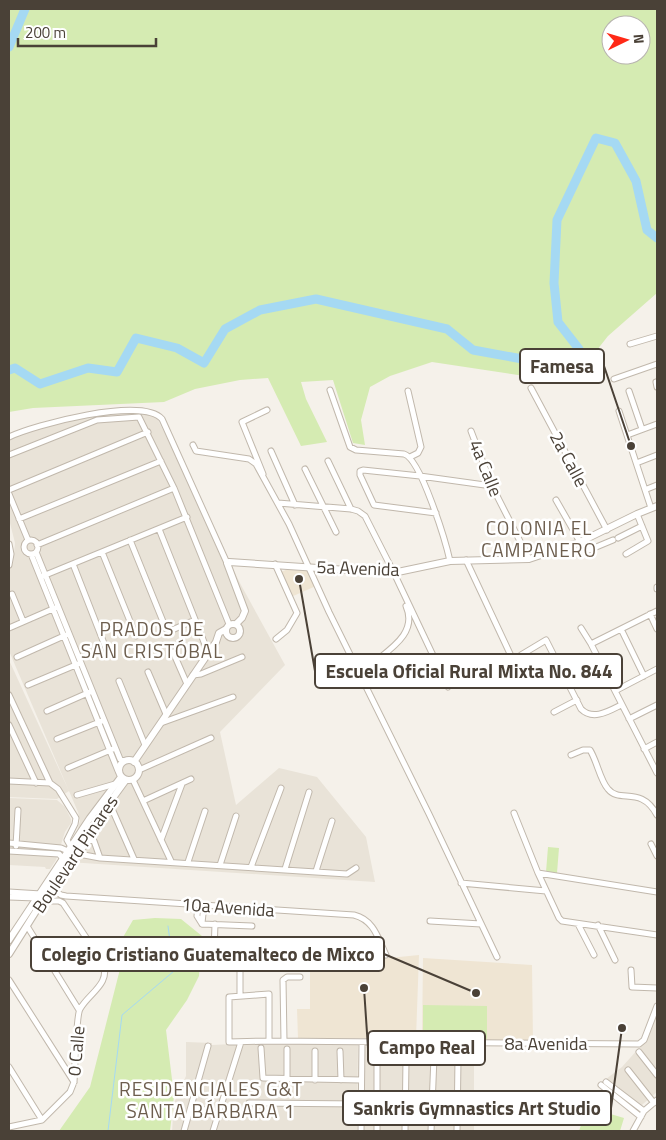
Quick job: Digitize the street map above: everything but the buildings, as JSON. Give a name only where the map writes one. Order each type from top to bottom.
[{"type":"street","points":[[630,344],[657,336]]},
{"type":"street","points":[[614,379],[657,364]]},
{"type":"street","name":"2a Calle","points":[[531,388],[607,530]]},
{"type":"street","points":[[330,390],[350,447],[356,450],[404,454],[410,457],[436,513],[450,561]]},
{"type":"street","points":[[408,391],[421,447],[418,453],[410,457]]},
{"type":"street","points":[[629,391],[642,429]]},
{"type":"street","points":[[9,437],[30,428],[112,411],[138,410],[156,414],[162,419],[240,592],[248,616],[219,633],[216,642],[134,762]]},
{"type":"street","points":[[265,481],[262,467],[242,422],[268,410]]},
{"type":"street","points":[[618,411],[654,507]]},
{"type":"street","points":[[9,455],[97,420],[139,417],[174,488],[232,626],[240,633],[232,638],[228,636],[216,642]]},
{"type":"street","points":[[630,434],[657,424]]},
{"type":"street","name":"4a Calle","points":[[471,431],[492,486],[529,560]]},
{"type":"street","points":[[9,490],[148,432]]},
{"type":"street","points":[[193,445],[196,451],[249,459],[256,464],[278,503],[309,566],[497,957]]},
{"type":"street","points":[[271,451],[295,505]]},
{"type":"street","points":[[639,462],[657,455]]},
{"type":"street","points":[[19,519],[161,461]]},
{"type":"street","points":[[328,461],[351,509]]},
{"type":"street","points":[[305,469],[336,532]]},
{"type":"street","points":[[436,513],[374,506],[360,472],[363,470],[420,476],[492,486]]},
{"type":"street","points":[[647,489],[657,485]]},
{"type":"street","points":[[33,553],[37,544],[174,488]]},
{"type":"street","points":[[9,494],[28,540]]},
{"type":"street","points":[[556,500],[589,550],[642,526]]},
{"type":"street","points":[[278,503],[351,509],[365,516],[448,687]]},
{"type":"street","name":"5a Avenida","points":[[227,563],[309,566],[393,573],[450,561],[529,560],[582,541],[654,507]]},
{"type":"street","points":[[626,554],[648,541],[637,514]]},
{"type":"street","points":[[42,576],[186,517]]},
{"type":"street","points":[[159,529],[208,652]]},
{"type":"street","points":[[28,540],[33,540],[37,544]]},
{"type":"street","points":[[28,540],[25,543],[24,549],[33,553],[125,777]]},
{"type":"street","points":[[130,540],[166,629],[172,630],[195,620]]},
{"type":"street","points":[[9,544],[11,554],[9,565]]},
{"type":"street","points":[[102,552],[136,636]]},
{"type":"street","points":[[466,560],[512,658]]},
{"type":"street","points":[[73,564],[107,651]]},
{"type":"street","points":[[275,564],[297,613],[287,630],[276,639]]},
{"type":"street","points":[[372,664],[398,643],[408,626],[409,612],[393,573]]},
{"type":"street","points":[[12,594],[24,621]]},
{"type":"street","points":[[9,628],[55,608]]},
{"type":"street","points":[[592,643],[657,610]]},
{"type":"street","points":[[650,614],[657,629]]},
{"type":"street","points":[[228,636],[232,626]]},
{"type":"street","points":[[581,628],[592,643],[614,691],[657,773]]},
{"type":"street","points":[[621,629],[644,676]]},
{"type":"street","points":[[17,657],[66,635]]},
{"type":"street","points":[[521,654],[546,640],[585,713],[593,715],[604,713],[621,705]]},
{"type":"street","points":[[173,652],[187,684]]},
{"type":"street","points":[[193,675],[201,674],[242,657]]},
{"type":"street","points":[[28,685],[78,664]]},
{"type":"street","points":[[614,691],[657,669]]},
{"type":"street","points":[[538,682],[561,671]]},
{"type":"street","points":[[148,672],[166,714]]},
{"type":"street","points":[[119,681],[145,745]]},
{"type":"street","points":[[47,711],[90,692]]},
{"type":"street","points":[[9,695],[50,784]]},
{"type":"street","points":[[160,723],[233,697]]},
{"type":"street","points":[[554,712],[577,700]]},
{"type":"street","points":[[629,719],[657,705]]},
{"type":"street","points":[[20,719],[9,725],[36,783]]},
{"type":"street","points":[[57,739],[102,721]]},
{"type":"street","points":[[139,770],[211,738]]},
{"type":"street","points":[[644,748],[657,742]]},
{"type":"street","points":[[113,749],[120,759],[134,762],[139,770],[138,776],[125,777]]},
{"type":"street","points":[[68,768],[113,749]]},
{"type":"street","points":[[571,755],[583,750],[590,750],[608,790],[615,794],[642,798],[656,813]]},
{"type":"street","points":[[124,761],[120,766],[125,777],[143,801],[170,862]]},
{"type":"street","name":"Boulevard Pinares","points":[[108,800],[115,784],[125,777]]},
{"type":"street","name":"Boulevard Pinares","points":[[9,954],[65,860],[125,777]]},
{"type":"street","points":[[9,780],[50,784],[58,789],[76,818],[67,840],[72,850]]},
{"type":"street","points":[[143,801],[191,780]]},
{"type":"street","points":[[77,796],[115,784]]},
{"type":"street","points":[[161,840],[182,784]]},
{"type":"street","points":[[251,867],[281,788]]},
{"type":"street","points":[[285,869],[310,792]]},
{"type":"street","points":[[108,800],[134,859]]},
{"type":"street","points":[[16,851],[18,810]]},
{"type":"street","points":[[188,862],[205,811]]},
{"type":"street","points":[[514,813],[546,891],[562,920],[657,935]]},
{"type":"street","points":[[220,865],[236,816]]},
{"type":"street","points":[[316,871],[332,821]]},
{"type":"street","points":[[9,843],[72,850]]},
{"type":"street","points":[[651,844],[657,856]]},
{"type":"street","points":[[9,851],[59,854],[65,860]]},
{"type":"street","points":[[100,858],[188,862],[347,874],[356,868]]},
{"type":"street","name":"Boulevard Pinares","points":[[9,940],[50,887],[65,860]]},
{"type":"street","points":[[538,873],[657,892]]},
{"type":"street","points":[[461,883],[546,891]]},
{"type":"street","name":"10a Avenida","points":[[50,887],[66,896],[354,915],[364,918],[372,925],[386,955]]},
{"type":"street","points":[[9,892],[42,898]]},
{"type":"street","points":[[9,897],[42,898]]},
{"type":"street","name":"0 Calle","points":[[42,898],[61,902],[67,906],[102,964],[105,974],[102,983],[79,1010],[74,1082],[70,1092],[42,1120]]},
{"type":"street","points":[[201,905],[202,924],[252,926]]},
{"type":"street","points":[[430,921],[481,924]]},
{"type":"street","points":[[216,924],[214,952],[250,954]]},
{"type":"street","points":[[578,924],[594,955]]},
{"type":"street","points":[[598,925],[615,960]]},
{"type":"street","points":[[27,926],[79,1010]]},
{"type":"street","points":[[240,965],[240,996],[269,994],[269,1041]]},
{"type":"street","points":[[631,970],[632,987],[657,988]]},
{"type":"street","points":[[284,1041],[283,980],[287,977],[300,977]]},
{"type":"street","points":[[9,980],[74,1082]]},
{"type":"street","name":"8a Avenida","points":[[240,996],[230,996],[229,998],[229,1042],[639,1044],[644,1040],[657,1006]]},
{"type":"street","points":[[213,1131],[241,1042]]},
{"type":"street","points":[[361,1131],[362,1043]]},
{"type":"street","points":[[184,1131],[208,1046]]},
{"type":"street","points":[[261,1048],[262,1078],[361,1080]]},
{"type":"street","points":[[287,1049],[287,1079]]},
{"type":"street","points":[[315,1051],[315,1080]]},
{"type":"street","points":[[340,1051],[340,1080]]},
{"type":"street","points":[[639,1052],[657,1075]]},
{"type":"street","points":[[431,1131],[434,1057],[458,1059],[457,1131]]},
{"type":"street","points":[[377,1131],[378,1058],[403,1058],[406,1060],[405,1131]]},
{"type":"street","points":[[9,1067],[42,1120],[9,1127]]},
{"type":"street","points":[[628,1070],[656,1102],[644,1111],[632,1131]]},
{"type":"street","points":[[640,1117],[603,1084],[644,1111]]},
{"type":"street","points":[[250,1103],[361,1104]]},
{"type":"street","points":[[192,1106],[218,1114]]},
{"type":"street","points":[[378,1109],[405,1109]]},
{"type":"street","points":[[432,1112],[457,1112]]},
{"type":"shaded area","points":[[132,412],[156,416],[241,585],[285,665],[220,732],[236,805],[279,768],[317,777],[366,837],[375,882],[68,862],[80,821],[78,812],[9,651],[9,570],[13,564],[15,543],[9,519],[9,440],[30,430],[105,413]]},
{"type":"shaded area","points":[[307,567],[316,586],[291,597],[281,572],[288,569]]},
{"type":"shaded area","points":[[9,660],[69,791],[57,799],[9,797]]},
{"type":"shaded area","points":[[9,798],[57,800],[65,807],[71,823],[65,832],[56,860],[50,869],[45,867],[9,865]]},
{"type":"shaded area","points":[[419,955],[416,1038],[298,1038],[297,1009],[310,1009],[310,966]]},
{"type":"shaded area","points":[[423,958],[532,965],[533,1042],[422,1040]]},
{"type":"shaded area","points":[[657,1009],[657,1092],[636,1110],[602,1082],[622,1067],[647,1039]]},
{"type":"shaded area","points":[[186,1042],[212,1043],[212,1045],[255,1043],[358,1044],[357,1131],[172,1131],[174,1103],[186,1076]]},
{"type":"shaded area","points":[[369,1045],[474,1045],[474,1131],[364,1131],[364,1048]]},
{"type":"green space","points":[[9,9],[657,9],[657,293],[608,336],[571,383],[432,362],[390,376],[370,387],[361,420],[365,445],[353,443],[333,380],[301,382],[306,399],[327,442],[301,446],[268,378],[240,380],[195,389],[164,402],[33,408],[9,412]]},
{"type":"green space","points":[[548,847],[559,848],[557,873],[546,872]]},
{"type":"green space","points":[[155,918],[181,919],[202,936],[199,976],[187,1000],[166,1030],[174,1096],[170,1131],[59,1131],[90,1087],[119,973],[122,939],[133,920]]},
{"type":"green space","points":[[423,1005],[487,1006],[487,1039],[423,1039]]},
{"type":"green space","points":[[587,1107],[624,1118],[620,1131],[579,1131]]},
{"type":"waterway","points":[[9,47],[25,9]]},
{"type":"waterway","points":[[9,370],[15,368],[40,384],[88,368],[117,372],[136,338],[177,348],[204,363],[225,329],[260,310],[316,299],[447,329],[473,350],[528,360],[562,370],[579,349],[558,322],[554,283],[557,220],[596,138],[615,143],[636,181],[647,230],[657,238]]},
{"type":"waterway","points":[[108,1131],[122,1015],[174,971],[168,926]]},
{"type":"place","name":"Famesa","points":[[631,446]]},
{"type":"place","name":"Escuela Oficial Rural Mixta No. 844","points":[[299,579]]},
{"type":"place","name":"Campo Real","points":[[364,988]]},
{"type":"place","name":"Colegio Cristiano Guatemalteco de Mixco","points":[[476,993]]},
{"type":"place","name":"Sankris Gymnastics Art Studio","points":[[622,1028]]},
{"type":"district","name":"COLONIA EL CAMPANERO","points":[[539,538]]},
{"type":"district","name":"PRADOS DE SAN CRISTÓBAL","points":[[152,639]]},
{"type":"district","name":"RESIDENCIALES G&T SANTA BÁRBARA 1","points":[[211,1099]]}]
